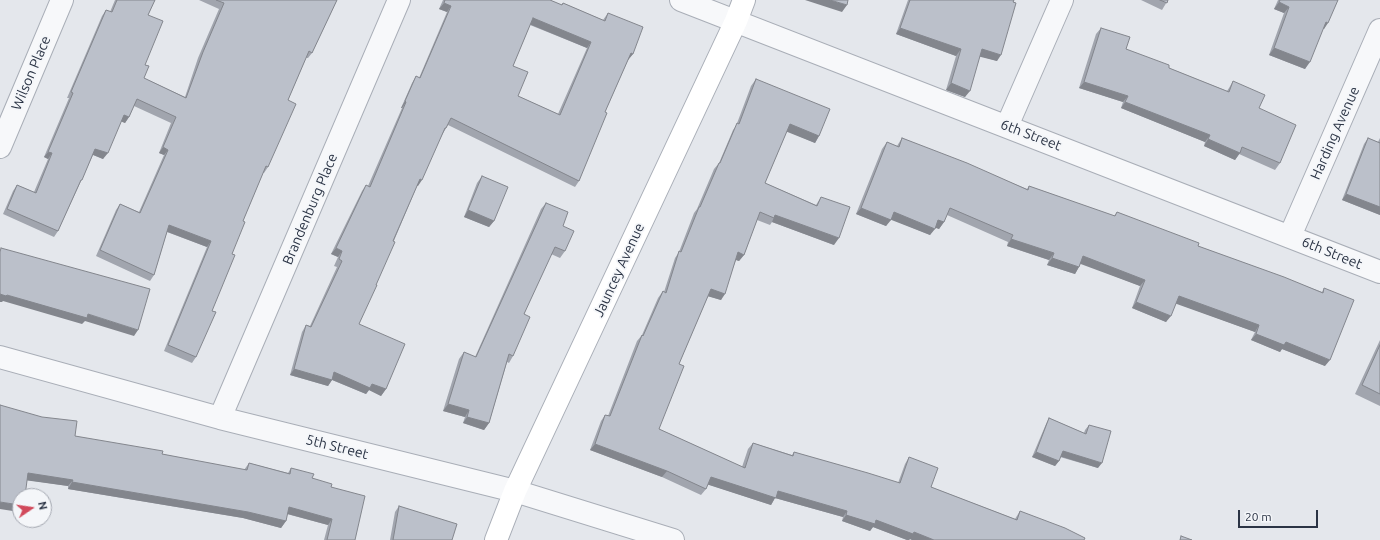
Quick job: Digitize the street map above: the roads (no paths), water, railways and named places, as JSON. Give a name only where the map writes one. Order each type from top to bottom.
[{"type":"street","name":"Wilson Place","points":[[0,147],[62,0]]},
{"type":"street","name":"Brandenburg Place","points":[[220,418],[400,0]]},
{"type":"street","name":"6th Street","points":[[681,0],[1380,272]]},
{"type":"street","name":"Jauncey Avenue","points":[[496,540],[515,491],[736,21],[744,0]]},
{"type":"street","points":[[1007,126],[1062,0]]},
{"type":"street","name":"Harding Avenue","points":[[1290,236],[1380,30]]},
{"type":"street","name":"5th Street","points":[[0,357],[220,418],[515,491],[674,540]]}]
